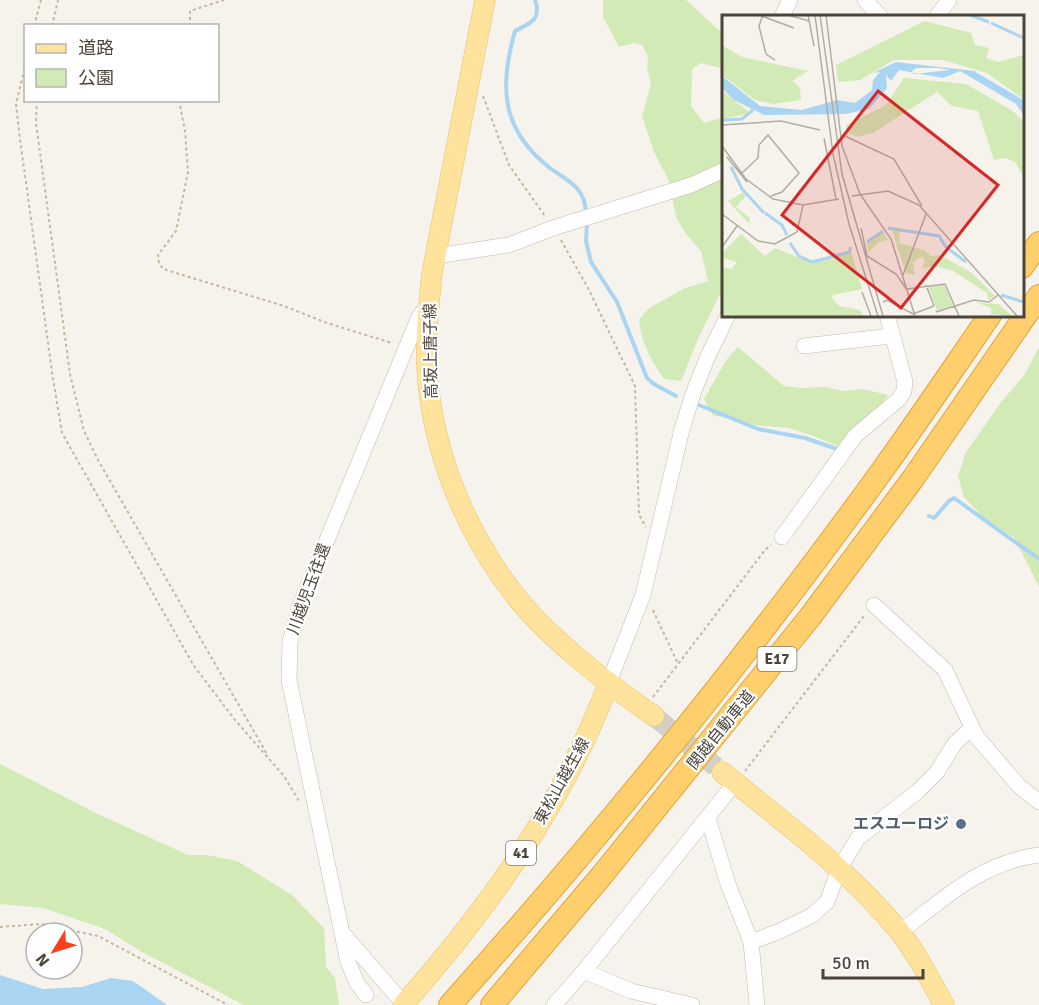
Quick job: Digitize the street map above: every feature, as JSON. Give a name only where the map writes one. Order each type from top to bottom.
[{"type":"highway","points":[[1024,266],[1039,243]]},
{"type":"highway","name":"関越自動車道","points":[[492,1005],[603,874],[810,617],[912,480],[1039,296]]},
{"type":"highway","name":"関越自動車道","points":[[450,1005],[579,858],[686,728],[884,468],[989,316]]},
{"type":"main road","name":"高坂上唐子線","points":[[485,0],[429,302],[427,329],[429,391],[439,443],[461,508],[482,546],[514,595],[549,631],[609,682]]},
{"type":"main road","points":[[609,682],[649,713]]},
{"type":"main road","name":"東松山越生線","points":[[400,1001],[469,927],[517,860],[567,779],[609,682]]},
{"type":"main road","points":[[728,778],[839,869],[876,905],[900,932],[944,1005]]},
{"type":"street","points":[[782,15],[790,0]]},
{"type":"street","points":[[865,0],[878,15]]},
{"type":"street","points":[[938,15],[949,0]]},
{"type":"street","points":[[436,256],[509,245],[553,228],[691,185],[722,171]]},
{"type":"street","name":"川越児玉往還","points":[[366,995],[357,983],[348,962],[289,680],[290,642],[299,608],[406,347],[418,319],[429,302]]},
{"type":"street","points":[[609,682],[641,600],[682,429],[694,391],[728,316]]},
{"type":"street","points":[[782,537],[856,435],[899,399],[904,392],[905,382],[887,316]]},
{"type":"street","points":[[804,346],[891,336]]},
{"type":"street","points":[[874,605],[945,670],[976,736],[1019,786],[1039,802]]},
{"type":"street","points":[[751,942],[780,932],[811,916],[827,902],[839,869],[858,838],[917,792],[937,772],[955,742],[972,728]]},
{"type":"street","points":[[554,1005],[708,818],[728,778]]},
{"type":"street","points":[[708,818],[728,884],[751,942],[757,1005]]},
{"type":"street","points":[[900,932],[985,871],[1006,862],[1039,855]]},
{"type":"street","points":[[342,933],[400,1001]]},
{"type":"street","points":[[584,971],[632,991],[692,1005]]},
{"type":"path","points":[[35,24],[41,0]]},
{"type":"path","points":[[52,24],[58,0]]},
{"type":"path","points":[[190,24],[190,11],[224,0]]},
{"type":"path","points":[[24,71],[16,104],[62,433],[194,666],[257,748],[270,758]]},
{"type":"path","points":[[469,82],[482,93],[510,165],[553,228],[589,290],[635,386],[639,515],[645,526],[657,536]]},
{"type":"path","points":[[37,102],[36,123],[70,374],[84,431],[98,460],[270,758],[284,776],[302,807]]},
{"type":"path","points":[[179,102],[189,172],[176,231],[158,255],[163,269],[285,306],[327,323],[406,347]]},
{"type":"path","points":[[649,713],[678,664],[765,550],[782,537]]},
{"type":"path","points":[[641,600],[651,605],[678,664]]},
{"type":"path","points":[[728,778],[874,605]]},
{"type":"path","points":[[0,927],[41,924],[98,936],[228,1005]]},
{"type":"green space","points":[[603,0],[686,0],[722,33],[722,67],[701,63],[692,69],[691,106],[704,123],[722,118],[722,292],[698,339],[681,381],[664,379],[647,351],[639,320],[648,309],[685,288],[708,281],[701,251],[686,234],[676,217],[669,181],[654,152],[642,116],[651,84],[647,68],[648,56],[642,45],[635,43],[619,47],[603,17]]},
{"type":"green space","points":[[738,347],[784,386],[825,387],[844,391],[863,389],[888,395],[876,412],[840,447],[788,428],[755,425],[713,415],[704,399],[727,359]]},
{"type":"green space","points":[[1039,347],[1039,587],[1014,537],[987,521],[964,497],[958,476],[966,452],[1002,401],[1025,374]]},
{"type":"green space","points":[[0,764],[100,815],[188,855],[207,855],[237,861],[292,895],[324,928],[326,967],[335,978],[339,1005],[244,1005],[142,952],[105,929],[43,908],[0,904]]},
{"type":"water","points":[[0,975],[43,989],[82,987],[111,978],[133,981],[167,1005],[0,1005]]},
{"type":"waterway","points":[[535,0],[536,16],[530,23],[515,31],[507,71],[508,106],[513,123],[522,138],[534,154],[579,190],[586,212]]},
{"type":"waterway","points":[[587,223],[586,241],[591,262],[617,302],[647,378],[676,396]]},
{"type":"waterway","points":[[699,405],[758,429],[805,438],[837,449]]},
{"type":"waterway","points":[[929,516],[934,518],[954,498],[1039,559]]},
{"type":"tunnel","points":[[654,716],[722,772]]},
{"type":"place","name":"エスユーロジ","points":[[961,824]]}]
